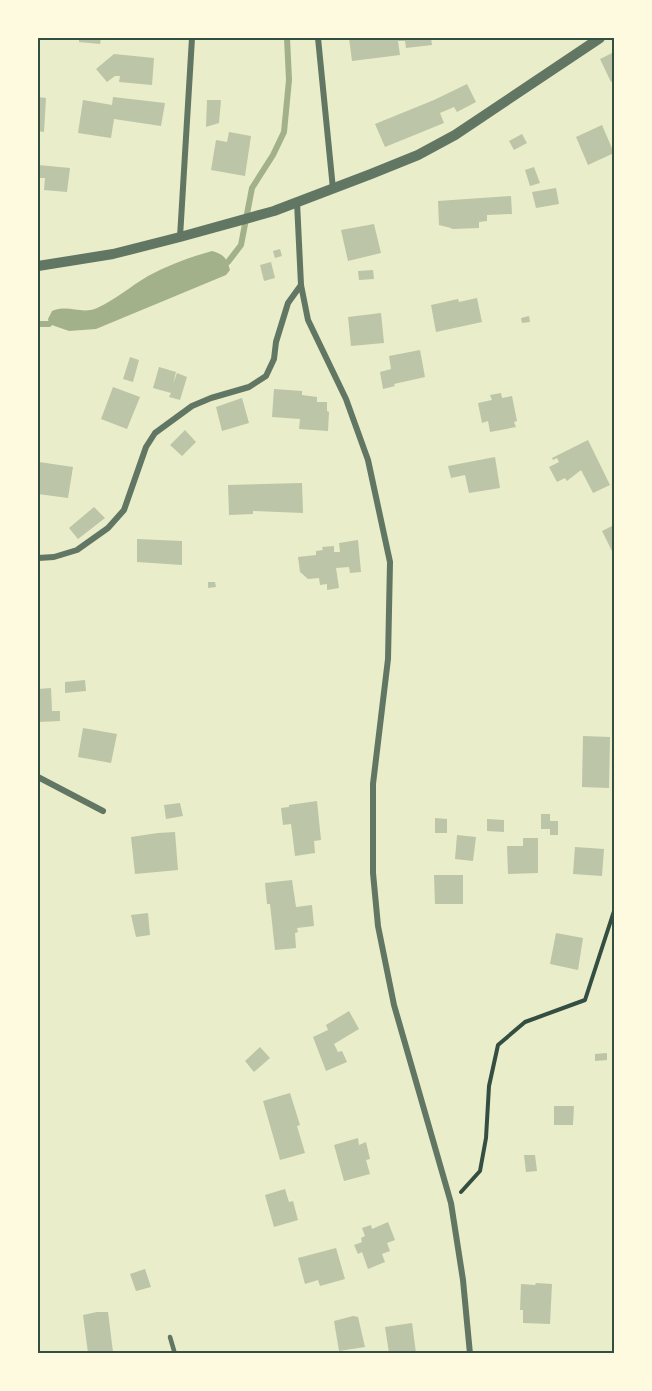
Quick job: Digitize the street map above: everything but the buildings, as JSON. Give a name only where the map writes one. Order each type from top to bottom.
[{"type":"street","points":[[180,237],[192,38]]},
{"type":"street","points":[[318,38],[333,189]]},
{"type":"street","points":[[38,266],[113,254],[265,213],[418,155],[455,135],[600,38]]},
{"type":"street","points":[[297,202],[301,285],[308,320],[346,399],[368,460],[390,562],[387,659],[373,784],[373,873],[378,926],[394,1005],[451,1203],[464,1280],[470,1353]]},
{"type":"street","points":[[38,558],[54,557],[77,550],[108,528],[123,510],[146,447],[155,433],[192,406],[249,387],[266,376],[274,359],[276,342],[288,303],[301,285]]},
{"type":"street","points":[[38,777],[104,811]]},
{"type":"lane","points":[[170,1337],[175,1353]]},
{"type":"path","points":[[451,1203],[480,1171],[486,1138],[489,1086],[498,1045],[525,1022],[585,1000],[615,911]]},
{"type":"shaded area","points":[[212,251],[222,255],[226,260],[230,270],[226,275],[96,329],[69,331],[49,324],[48,319],[52,311],[97,308],[156,272]]},
{"type":"waterway","points":[[228,262],[241,245],[252,188],[273,155],[284,132],[289,80],[287,38]]},
{"type":"waterway","points":[[38,324],[49,324]]}]
